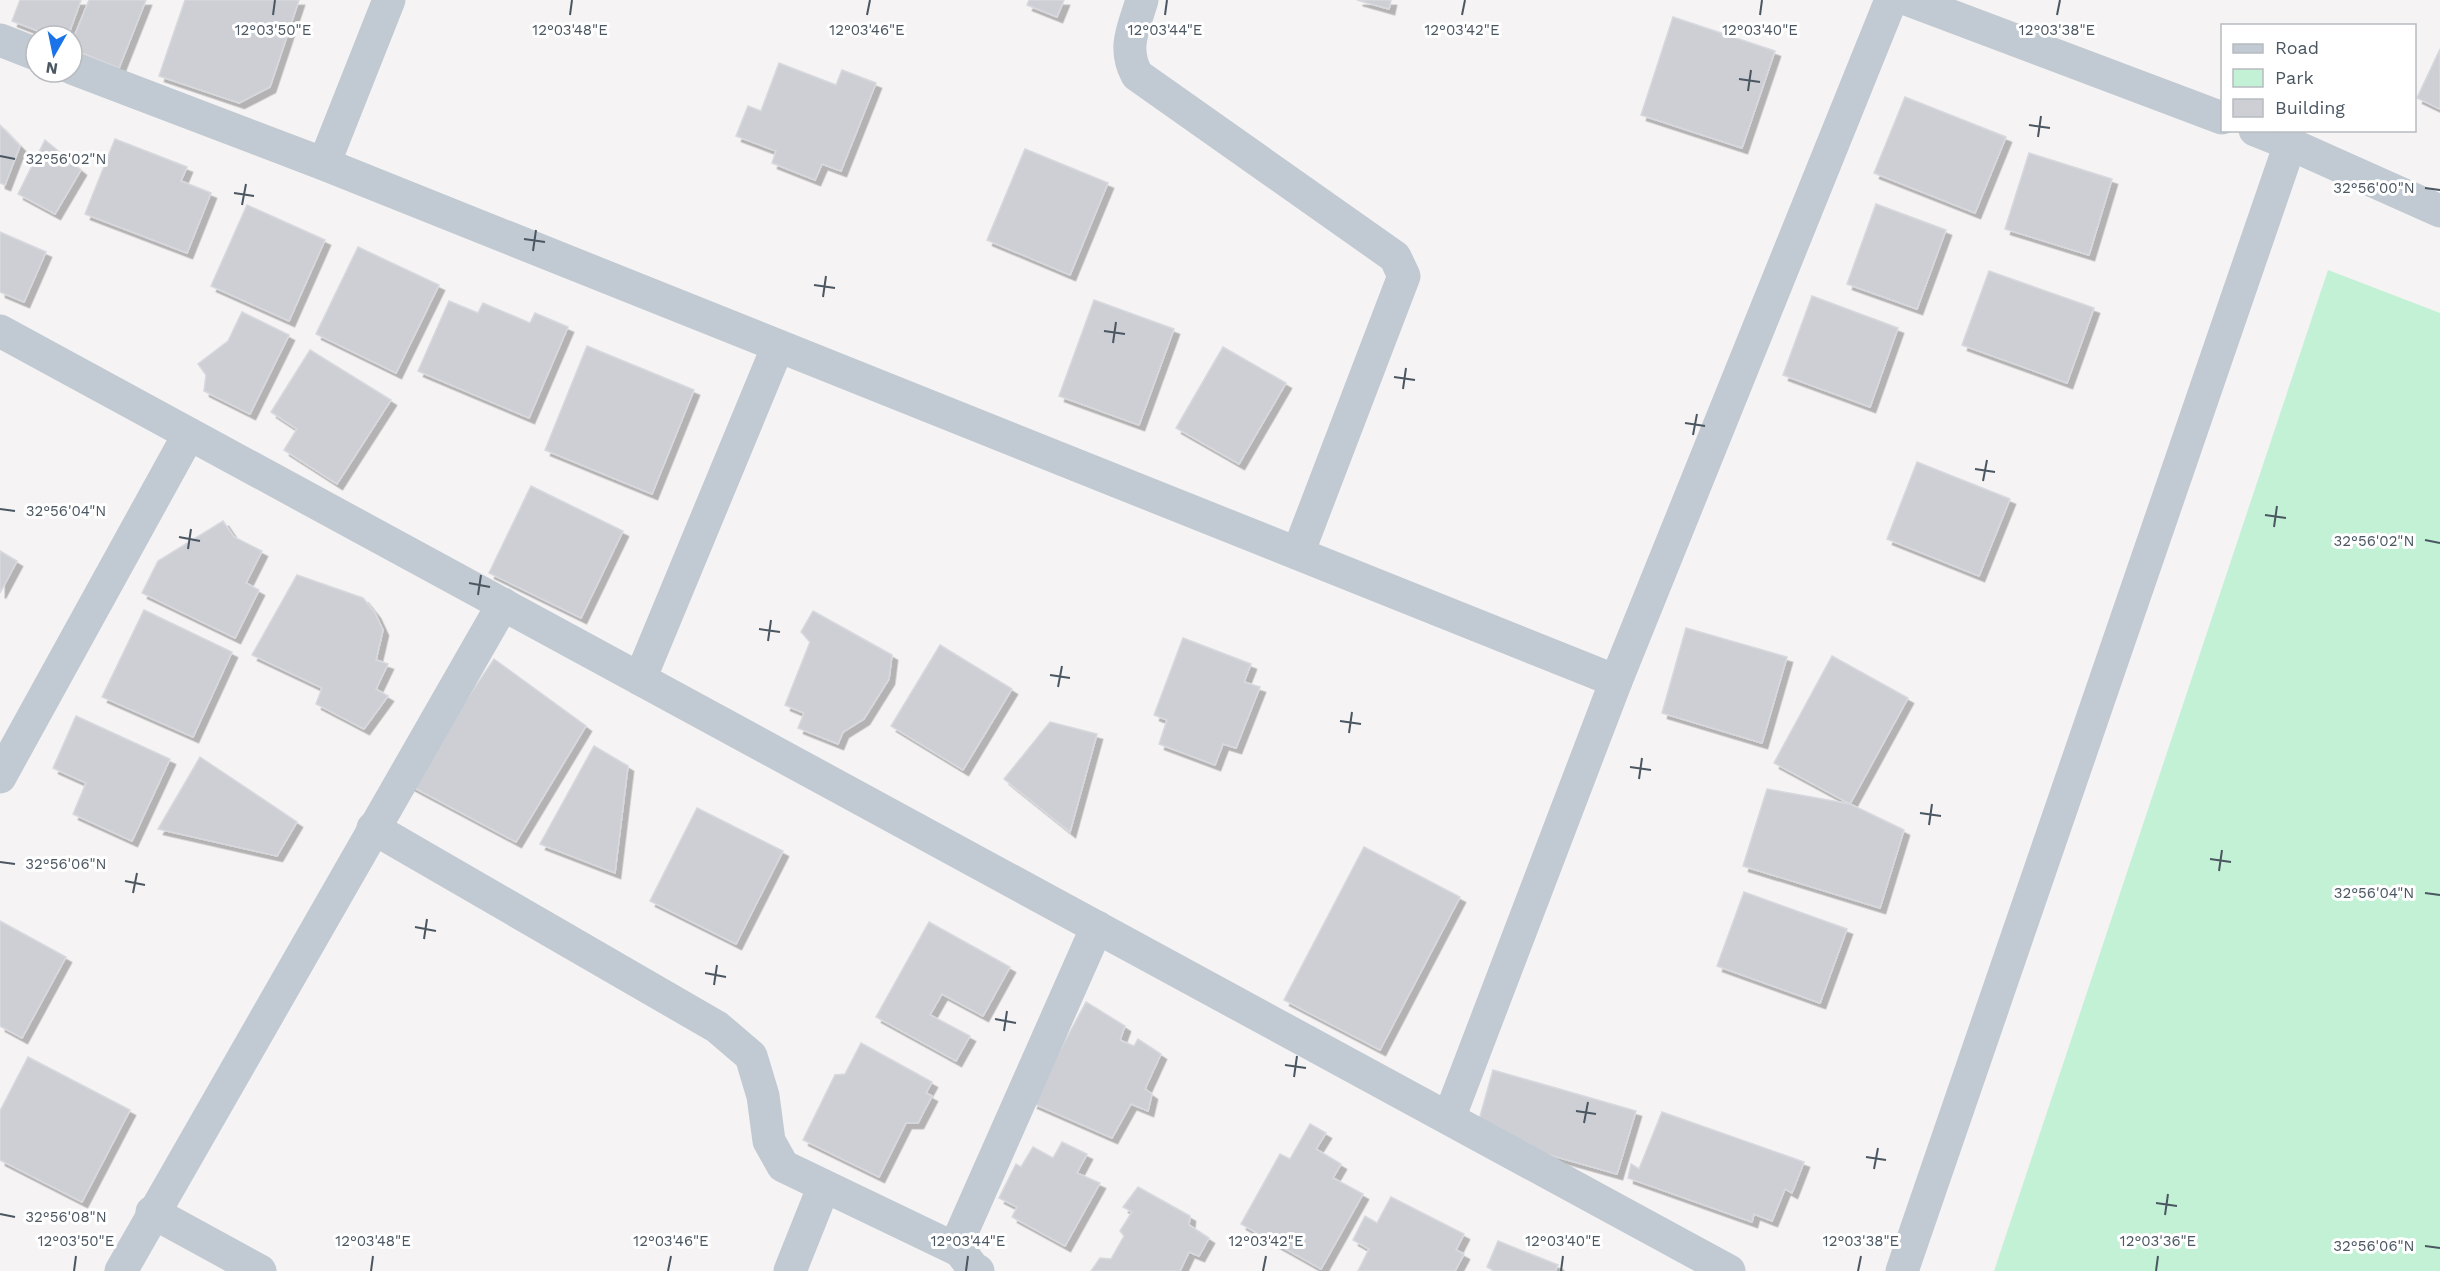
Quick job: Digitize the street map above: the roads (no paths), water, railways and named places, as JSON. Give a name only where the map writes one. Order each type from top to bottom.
[{"type":"street","points":[[324,164],[389,0]]},
{"type":"street","points":[[1143,0],[1130,39],[1129,60],[1137,75],[1395,257],[1404,276],[1298,554]]},
{"type":"street","points":[[1449,1118],[1616,681],[1891,0]]},
{"type":"street","points":[[1910,0],[2221,117]]},
{"type":"street","points":[[0,40],[24,49]]},
{"type":"street","points":[[84,73],[324,164],[1616,681]]},
{"type":"street","points":[[2260,132],[2440,211]]},
{"type":"street","points":[[1902,1271],[2290,144]]},
{"type":"street","points":[[0,331],[1729,1271]]},
{"type":"street","points":[[640,679],[778,346]]},
{"type":"street","points":[[0,777],[189,434]]},
{"type":"street","points":[[120,1271],[502,604]]},
{"type":"street","points":[[373,828],[717,1027],[751,1056],[763,1095],[769,1141],[783,1166],[969,1261]]},
{"type":"street","points":[[969,1261],[962,1232],[1097,927]]},
{"type":"street","points":[[790,1271],[824,1186]]},
{"type":"street","points":[[152,1212],[260,1271]]}]
